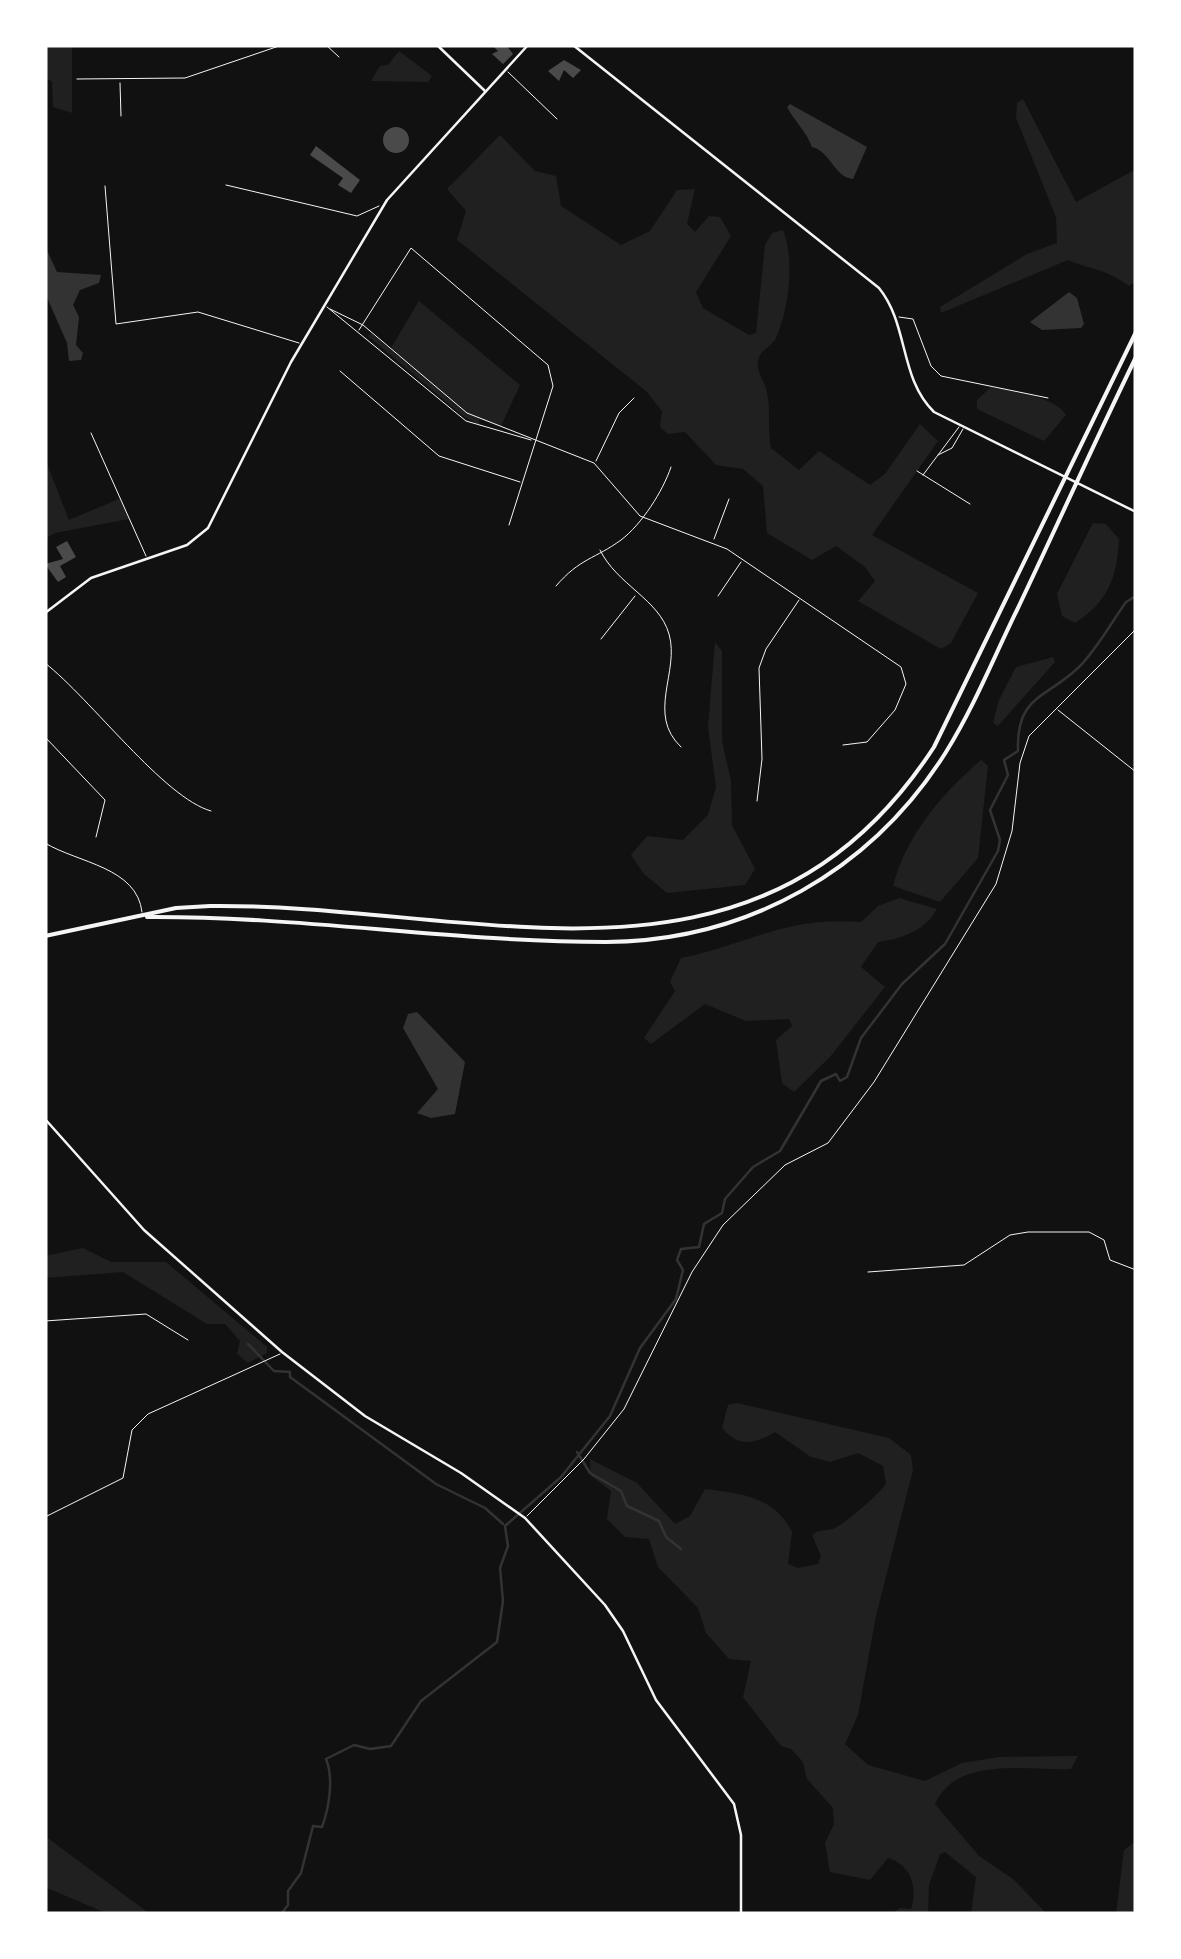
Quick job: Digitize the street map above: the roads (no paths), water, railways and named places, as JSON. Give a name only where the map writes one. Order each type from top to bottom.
[{"type":"main road","points":[[437,45],[485,91]]},
{"type":"main road","points":[[45,613],[91,578],[187,545],[208,528],[302,344],[382,208],[527,45]]},
{"type":"main road","points":[[573,45],[873,282],[896,318],[918,394],[934,412],[1136,512]]},
{"type":"main road","points":[[45,936],[176,908],[242,906],[612,930],[687,922],[776,892],[836,856],[914,778],[958,700],[1136,332]]},
{"type":"main road","points":[[142,917],[252,917],[609,942],[716,926],[802,893],[873,842],[922,787],[947,750],[1136,358]]},
{"type":"main road","points":[[45,1119],[144,1230],[282,1352],[365,1416],[471,1480],[524,1518],[616,1619],[651,1692],[727,1792],[740,1824],[740,1914]]},
{"type":"street","points":[[77,79],[184,78],[282,45]]},
{"type":"street","points":[[326,45],[338,57]]},
{"type":"street","points":[[506,70],[558,118]]},
{"type":"street","points":[[120,79],[120,116]]},
{"type":"street","points":[[226,185],[357,216],[378,204],[382,208]]},
{"type":"street","points":[[105,186],[114,322],[198,312],[302,344]]},
{"type":"street","points":[[360,330],[411,248],[548,366],[553,386],[509,526]]},
{"type":"street","points":[[324,305],[363,325],[467,413],[594,463],[640,516],[713,542],[743,559],[901,668],[906,676],[895,710],[872,738],[857,746],[843,745]]},
{"type":"street","points":[[330,308],[466,421],[533,441]]},
{"type":"street","points":[[896,318],[912,319],[931,366],[941,376],[1048,398]]},
{"type":"street","points":[[340,371],[440,456],[523,483]]},
{"type":"street","points":[[594,463],[607,446],[618,413],[634,398]]},
{"type":"street","points":[[923,475],[960,428]]},
{"type":"street","points":[[92,433],[146,558]]},
{"type":"street","points":[[556,586],[578,562],[625,537],[665,486],[671,467]]},
{"type":"street","points":[[917,471],[970,504]]},
{"type":"street","points":[[713,542],[729,499]]},
{"type":"street","points":[[600,550],[612,574],[661,616],[670,638],[664,714],[681,746]]},
{"type":"street","points":[[718,596],[743,559]]},
{"type":"street","points":[[601,639],[637,594]]},
{"type":"street","points":[[758,801],[762,759],[758,668],[800,598]]},
{"type":"street","points":[[524,1518],[584,1459],[624,1409],[692,1272],[730,1217],[785,1165],[828,1143],[874,1082],[996,884],[1012,831],[1024,748],[1034,729],[1136,629]]},
{"type":"street","points":[[45,663],[86,697],[182,799],[210,811]]},
{"type":"street","points":[[1055,708],[1136,772]]},
{"type":"street","points":[[45,736],[105,800],[96,837]]},
{"type":"street","points":[[45,844],[131,884],[138,893],[142,917]]},
{"type":"street","points":[[45,1321],[146,1314],[188,1340]]},
{"type":"street","points":[[45,1518],[124,1478],[132,1430],[148,1414],[282,1352]]},
{"type":"waterway","points":[[281,1914],[288,1905],[288,1891],[301,1873],[313,1826],[322,1827],[325,1819],[330,1784],[326,1759],[354,1745],[370,1749],[391,1746],[421,1701],[497,1642],[503,1601],[500,1568],[508,1546],[505,1526],[561,1477],[610,1416],[640,1348],[676,1299],[683,1270],[677,1260],[681,1249],[699,1247],[704,1224],[722,1213],[725,1199],[753,1167],[780,1151],[821,1081],[836,1074],[840,1081],[847,1077],[861,1038],[902,984],[945,944],[998,851],[1000,840],[990,810],[1008,775],[1004,760],[1018,751],[1022,719],[1028,708],[1079,667],[1126,602],[1136,596]]},
{"type":"waterway","points":[[248,1344],[274,1371],[290,1372],[290,1377],[436,1484],[485,1508],[503,1524]]},
{"type":"waterway","points":[[577,1452],[590,1473],[621,1491],[627,1506],[659,1521],[666,1537],[681,1549]]}]
